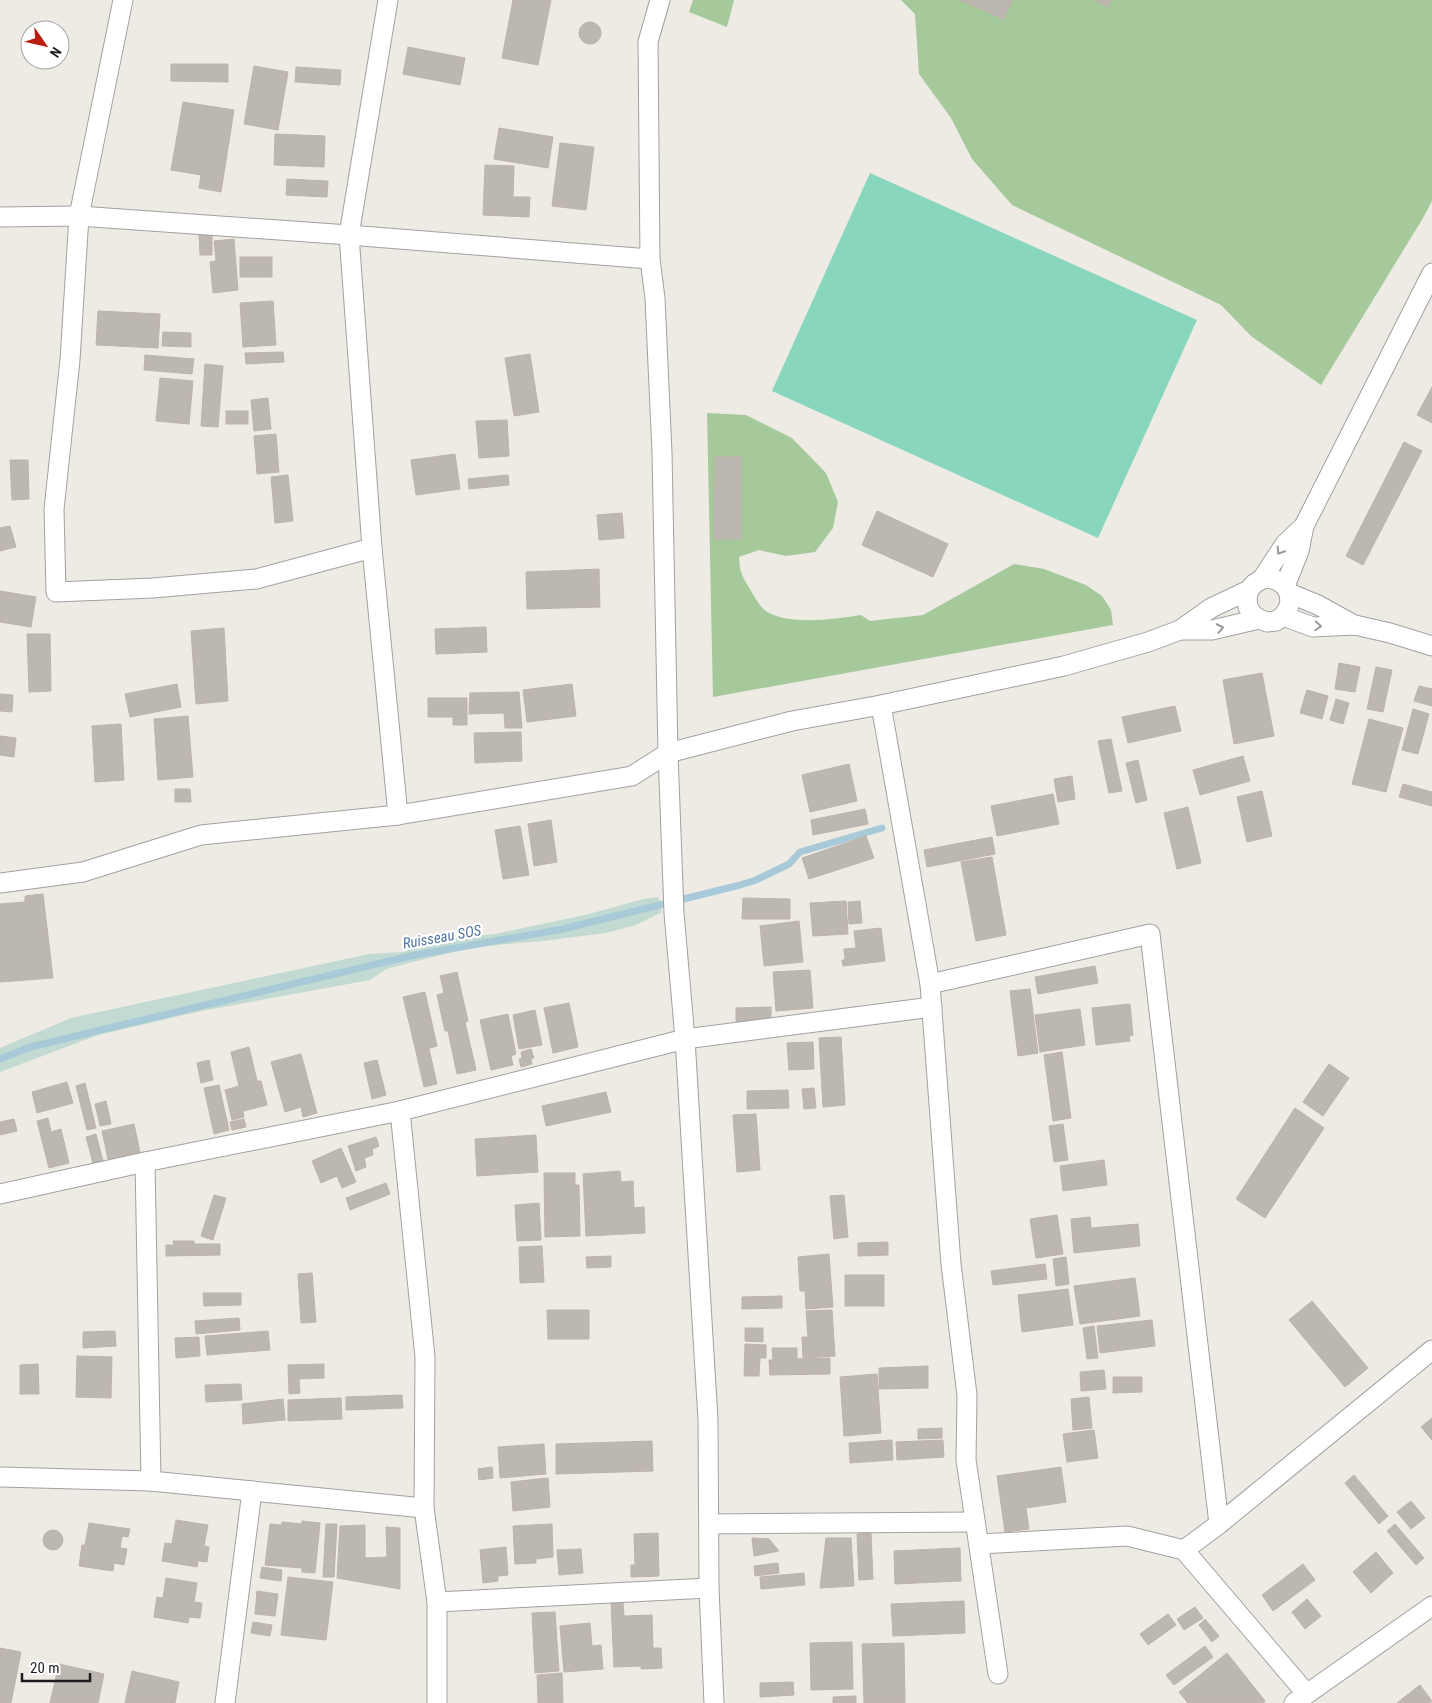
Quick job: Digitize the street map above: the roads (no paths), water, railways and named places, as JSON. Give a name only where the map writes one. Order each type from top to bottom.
[{"type":"street","points":[[123,0],[79,216],[70,360],[54,508],[56,592],[153,588],[256,579],[372,548]]},
{"type":"street","points":[[388,0],[349,235],[372,548],[398,815]]},
{"type":"street","points":[[660,0],[648,42],[650,259],[655,298],[662,453],[668,753],[674,913],[685,1039],[708,1420],[709,1588],[714,1703]]},
{"type":"street","points":[[0,217],[79,216],[650,259]]},
{"type":"street","points":[[1304,526],[1285,544],[1247,599],[1248,607],[1252,614],[1259,619],[1267,622],[1276,620],[1283,616],[1288,609],[1290,601],[1287,589],[1299,551],[1304,526],[1432,273]]},
{"type":"street","points":[[0,883],[83,872],[201,835],[398,815],[632,776],[668,753],[792,721],[881,705],[1064,666],[1148,642],[1180,630],[1211,608],[1270,578],[1355,626]]},
{"type":"street","points":[[1283,616],[1313,626],[1355,626],[1390,633],[1432,646]]},
{"type":"street","points":[[1180,630],[1212,630],[1259,619]]},
{"type":"street","points":[[881,705],[930,984],[952,1264],[967,1395],[966,1460],[998,1674]]},
{"type":"street","points":[[930,984],[1150,934],[1219,1524]]},
{"type":"street","points":[[0,1194],[145,1162],[400,1111],[685,1039],[932,1007]]},
{"type":"street","points":[[400,1111],[426,1357],[424,1508],[437,1602],[437,1703]]},
{"type":"street","points":[[145,1162],[151,1481]]},
{"type":"street","points":[[1184,1550],[1219,1524],[1432,1350]]},
{"type":"street","points":[[0,1477],[151,1481],[424,1508]]},
{"type":"street","points":[[225,1703],[252,1492]]},
{"type":"street","points":[[709,1524],[975,1522]]},
{"type":"street","points":[[979,1544],[1127,1536],[1184,1550],[1300,1698],[1432,1606]]},
{"type":"street","points":[[437,1602],[709,1588]]},
{"type":"waterway","name":"Ruisseau SOS","points":[[0,1059],[30,1047],[410,956],[563,929],[740,885],[756,880],[789,864],[800,852],[882,828]]}]
